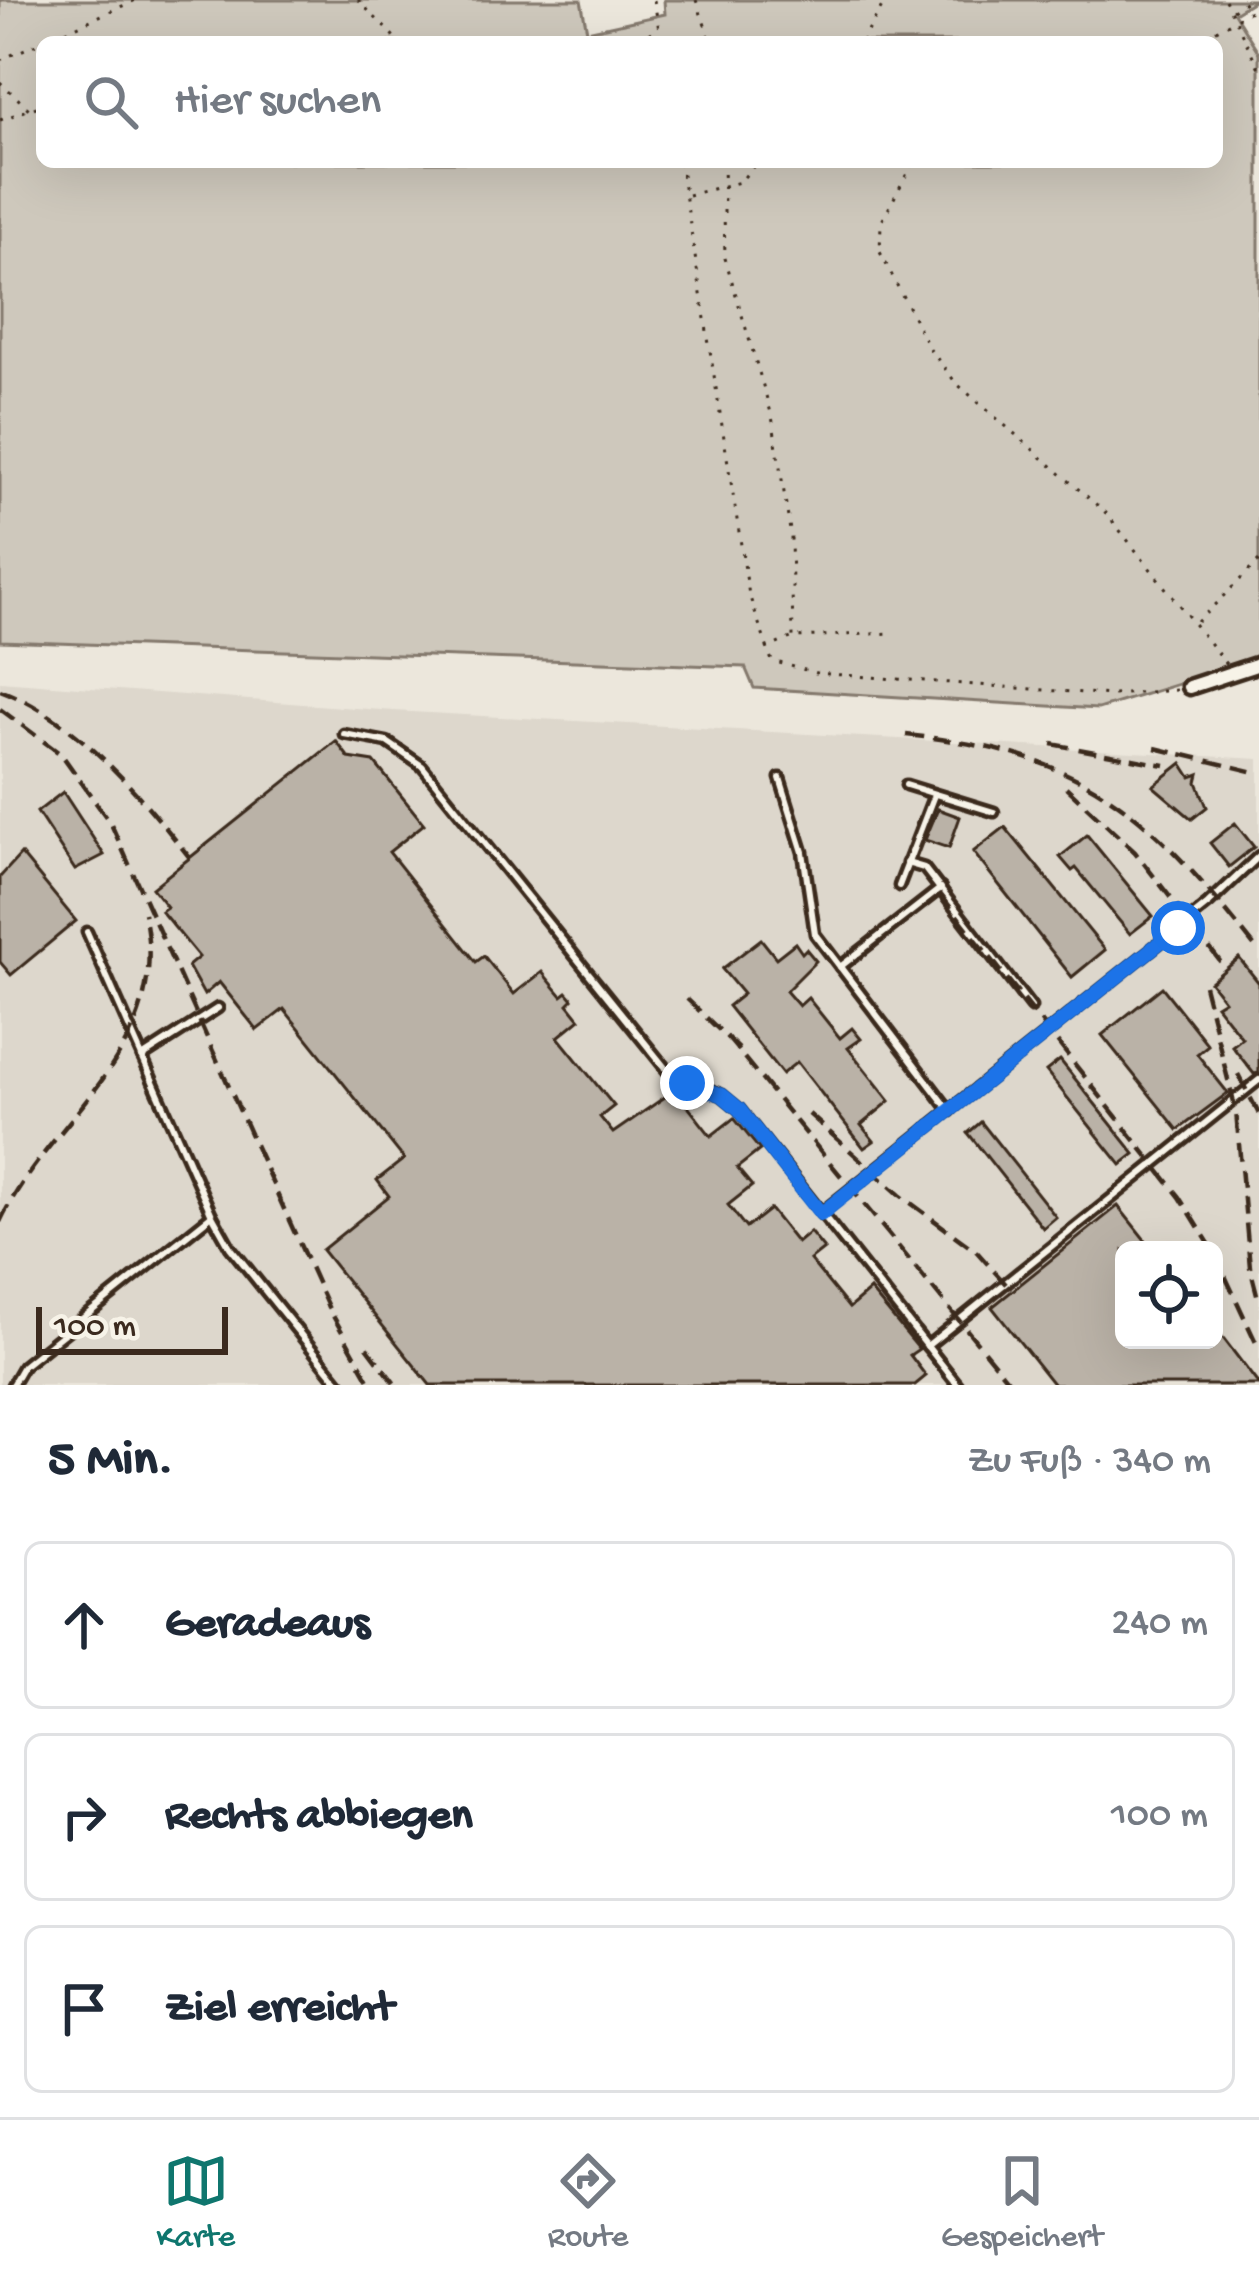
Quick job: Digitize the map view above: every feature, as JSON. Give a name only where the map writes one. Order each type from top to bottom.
[{"type":"street","points":[[1189,686],[1259,664]]},
{"type":"lane","points":[[344,734],[387,742],[422,766],[670,1074],[722,1095],[739,1109],[958,1385]]},
{"type":"lane","points":[[780,778],[802,852],[815,934],[950,1111]]},
{"type":"lane","points":[[906,785],[994,812]]},
{"type":"lane","points":[[899,886],[934,795]]},
{"type":"lane","points":[[821,1214],[1208,904],[1259,856]]},
{"type":"lane","points":[[907,863],[924,868],[1031,1007]]},
{"type":"lane","points":[[840,967],[941,888]]},
{"type":"lane","points":[[87,932],[212,1215],[230,1247],[341,1385]]},
{"type":"lane","points":[[142,1058],[218,1008]]},
{"type":"lane","points":[[927,1346],[1259,1080]]},
{"type":"lane","points":[[12,1385],[23,1366],[212,1215]]},
{"type":"path","points":[[115,0],[119,10]]},
{"type":"path","points":[[57,36],[136,0]]},
{"type":"path","points":[[358,0],[393,36]]},
{"type":"path","points":[[654,0],[660,36]]},
{"type":"path","points":[[696,0],[709,36]]},
{"type":"path","points":[[865,36],[886,0]]},
{"type":"path","points":[[1225,0],[1259,68]]},
{"type":"path","points":[[1230,11],[1248,0]]},
{"type":"path","points":[[1205,36],[1259,6]]},
{"type":"path","points":[[633,36],[659,31]]},
{"type":"path","points":[[0,60],[36,45]]},
{"type":"path","points":[[0,82],[30,109]]},
{"type":"path","points":[[0,120],[36,107]]},
{"type":"path","points":[[681,168],[749,595],[764,650],[772,661],[802,672],[1112,694],[1166,693],[1189,686]]},
{"type":"path","points":[[723,168],[725,258],[772,416],[788,517],[793,637]]},
{"type":"path","points":[[686,196],[740,182],[752,168]]},
{"type":"path","points":[[907,168],[880,223],[880,252],[929,348],[956,383],[1106,512],[1197,622],[1231,673]]},
{"type":"path","points":[[1197,622],[1259,561]]},
{"type":"path","points":[[764,650],[793,637],[895,633]]},
{"type":"shaded area","points":[[0,0],[581,0],[587,31],[665,14],[664,0],[1255,0],[1234,13],[1259,53],[1259,659],[1098,709],[754,688],[745,667],[0,641]]},
{"type":"shaded area","points":[[0,681],[394,711],[1259,759],[1259,1385],[0,1385]]},
{"type":"building","points":[[336,741],[349,758],[374,762],[424,824],[389,852],[476,962],[484,956],[514,994],[542,972],[562,996],[567,992],[573,999],[568,1004],[580,1019],[558,1037],[614,1106],[600,1117],[613,1133],[675,1090],[711,1136],[734,1118],[760,1150],[737,1168],[752,1186],[728,1205],[746,1228],[770,1209],[797,1243],[810,1232],[824,1249],[810,1260],[849,1308],[870,1290],[919,1349],[910,1355],[926,1376],[915,1385],[430,1385],[322,1250],[389,1196],[377,1180],[404,1159],[284,1009],[257,1030],[219,982],[204,995],[188,966],[199,957],[161,911],[167,907],[152,888]]},
{"type":"building","points":[[1182,763],[1191,777],[1199,774],[1197,782],[1207,807],[1192,819],[1153,786]]},
{"type":"building","points":[[63,792],[104,855],[75,870],[37,812]]},
{"type":"building","points":[[938,809],[960,817],[949,848],[925,840]]},
{"type":"building","points":[[1235,823],[1254,847],[1229,867],[1210,843]]},
{"type":"building","points":[[1005,827],[1105,950],[1072,977],[973,852]]},
{"type":"building","points":[[1087,835],[1153,916],[1130,934],[1076,868],[1072,871],[1060,857]]},
{"type":"building","points":[[21,854],[76,921],[11,975],[0,962],[0,877]]},
{"type":"building","points":[[761,939],[776,958],[795,943],[802,953],[806,949],[816,961],[786,991],[799,1006],[808,998],[840,1038],[852,1028],[861,1039],[848,1048],[890,1101],[861,1125],[874,1141],[864,1148],[797,1062],[782,1074],[728,1006],[743,994],[722,969]]},
{"type":"building","points":[[1239,958],[1259,983],[1259,1073],[1254,1074],[1232,1046],[1242,1038],[1216,1005],[1224,1000],[1210,982]]},
{"type":"building","points":[[1162,987],[1208,1045],[1197,1054],[1228,1093],[1178,1130],[1102,1035]]},
{"type":"building","points":[[1060,1060],[1135,1154],[1121,1165],[1046,1071]]},
{"type":"building","points":[[981,1122],[1056,1217],[1043,1228],[968,1133]]},
{"type":"building","points":[[1118,1206],[1146,1241],[1115,1241],[1115,1349],[1223,1349],[1223,1338],[1259,1385],[1054,1385],[992,1307]]},
{"type":"railway","points":[[0,690],[56,720],[106,761],[190,858]]},
{"type":"railway","points":[[0,709],[62,755],[111,824],[328,1307],[372,1385]]},
{"type":"railway","points":[[906,735],[1023,757],[1110,798],[1184,862],[1259,952]]},
{"type":"railway","points":[[1052,744],[1165,765]]},
{"type":"railway","points":[[1155,748],[1259,773]]},
{"type":"railway","points":[[1066,787],[1135,852],[1226,969]]},
{"type":"railway","points":[[940,894],[1180,1197],[1207,1241]]},
{"type":"railway","points":[[0,1222],[22,1183],[125,1044],[141,1005],[149,962],[144,913]]},
{"type":"railway","points":[[1204,985],[1236,1111],[1250,1267],[1259,1302]]},
{"type":"railway","points":[[687,999],[739,1049]]},
{"type":"railway","points":[[727,1037],[1012,1385]]},
{"type":"railway","points":[[1238,1074],[1259,1114]]},
{"type":"railway","points":[[809,1114],[900,1195],[977,1252],[1012,1291]]},
{"type":"railway","points":[[1223,1271],[1259,1349]]},
{"type":"railway","points":[[367,1347],[396,1385]]},
{"type":"route","points":[[687,1083],[722,1095],[739,1109],[821,1214],[1178,928]]}]
